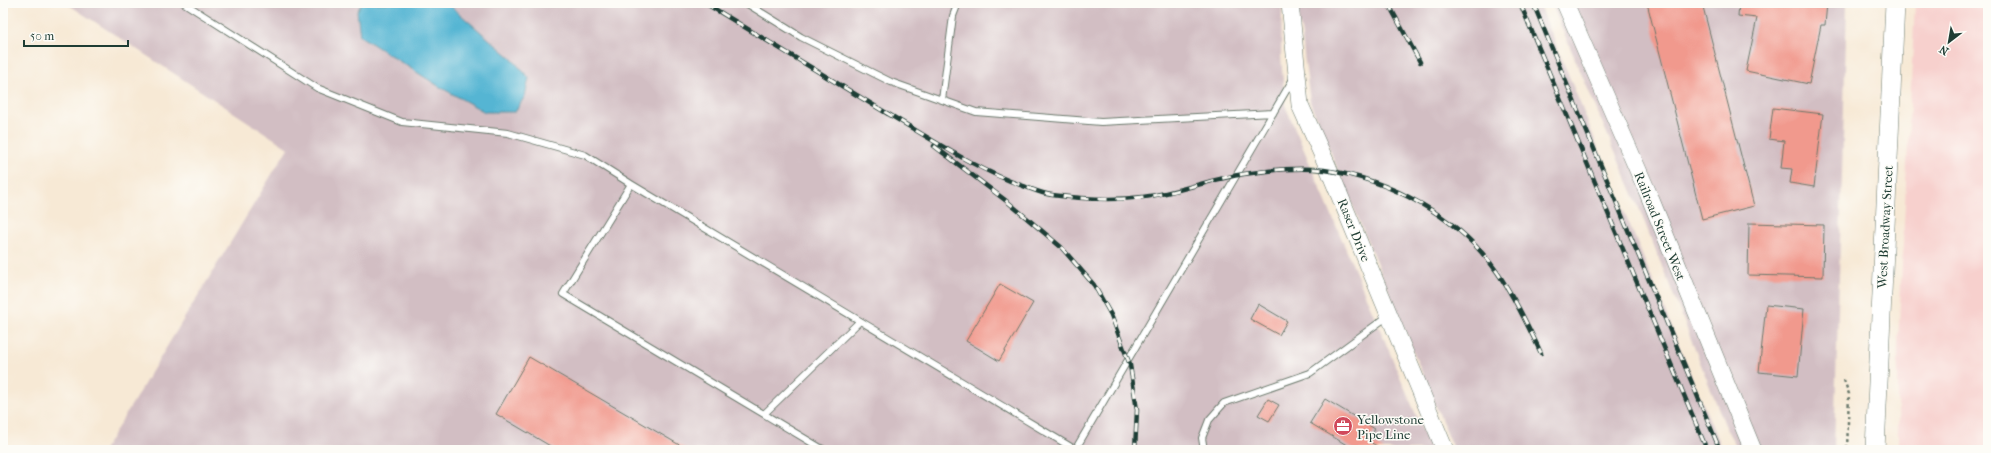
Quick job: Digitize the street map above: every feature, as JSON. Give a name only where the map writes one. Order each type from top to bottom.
[{"type":"main road","name":"West Broadway Street","points":[[1875,450],[1895,3]]},
{"type":"street","name":"Raser Drive","points":[[1290,3],[1300,105],[1328,165],[1445,450]]},
{"type":"street","name":"Railroad Street West","points":[[1565,3],[1648,193],[1753,450]]},
{"type":"lane","points":[[184,3],[317,88],[402,122],[508,133],[585,155],[630,184],[1075,450],[1297,72]]},
{"type":"lane","points":[[746,3],[801,37],[884,79],[976,112],[1101,122],[1273,113]]},
{"type":"lane","points":[[942,100],[953,16],[958,3]]},
{"type":"lane","points":[[630,184],[564,294],[824,450]]},
{"type":"lane","points":[[1204,450],[1202,438],[1208,420],[1224,403],[1310,373],[1389,315]]},
{"type":"lane","points":[[764,414],[860,321]]},
{"type":"path","points":[[1844,380],[1849,394],[1847,450]]},
{"type":"shaded area","points":[[66,3],[1282,3],[1281,56],[1285,105],[1431,450],[104,450],[288,148]]},
{"type":"shaded area","points":[[1294,3],[1539,3],[1722,450],[1454,450],[1310,102],[1301,30]]},
{"type":"shaded area","points":[[1551,3],[1847,3],[1834,450],[1738,450],[1727,430],[1639,208]]},
{"type":"shaded area","points":[[1915,3],[1988,3],[1988,450],[1898,450],[1898,344]]},
{"type":"water","points":[[362,3],[447,3],[511,58],[529,78],[525,96],[515,112],[485,112],[440,87],[360,36],[357,11]]},
{"type":"building","points":[[1647,3],[1702,3],[1754,206],[1702,219]]},
{"type":"building","points":[[1739,3],[1827,3],[1825,25],[1821,25],[1809,84],[1746,71],[1757,18],[1738,16]]},
{"type":"building","points":[[1773,108],[1823,114],[1814,187],[1790,183],[1792,169],[1781,168],[1784,141],[1769,139]]},
{"type":"building","points":[[1749,223],[1824,225],[1823,277],[1748,275]]},
{"type":"building","points":[[1000,284],[1033,303],[999,361],[966,341]]},
{"type":"building","points":[[1258,304],[1287,321],[1279,335],[1250,319]]},
{"type":"building","points":[[1766,305],[1804,309],[1798,376],[1759,372]]},
{"type":"building","points":[[529,357],[688,450],[557,450],[496,414]]},
{"type":"building","points":[[1268,399],[1279,405],[1269,421],[1258,415]]},
{"type":"building","name":"Yellowstone Pipe Line","points":[[1325,399],[1375,429],[1368,441],[1384,450],[1355,450],[1310,423]]},
{"type":"railway","points":[[705,3],[888,114]]},
{"type":"railway","points":[[1388,3],[1420,62]]},
{"type":"railway","points":[[1520,3],[1707,450]]},
{"type":"railway","points":[[1533,3],[1720,450]]},
{"type":"railway","points":[[885,112],[971,163],[1007,180],[1045,194],[1075,198],[1132,198],[1156,195],[1231,176],[1284,169],[1324,170],[1374,182],[1398,192],[1443,218],[1463,234],[1481,252],[1497,272],[1510,292],[1541,353]]},
{"type":"railway","points":[[934,146],[1009,203],[1061,247],[1094,285],[1111,315],[1130,365],[1137,410],[1135,450]]},
{"type":"place","name":"Yellowstone Pipe Line","points":[[1343,426]]}]
